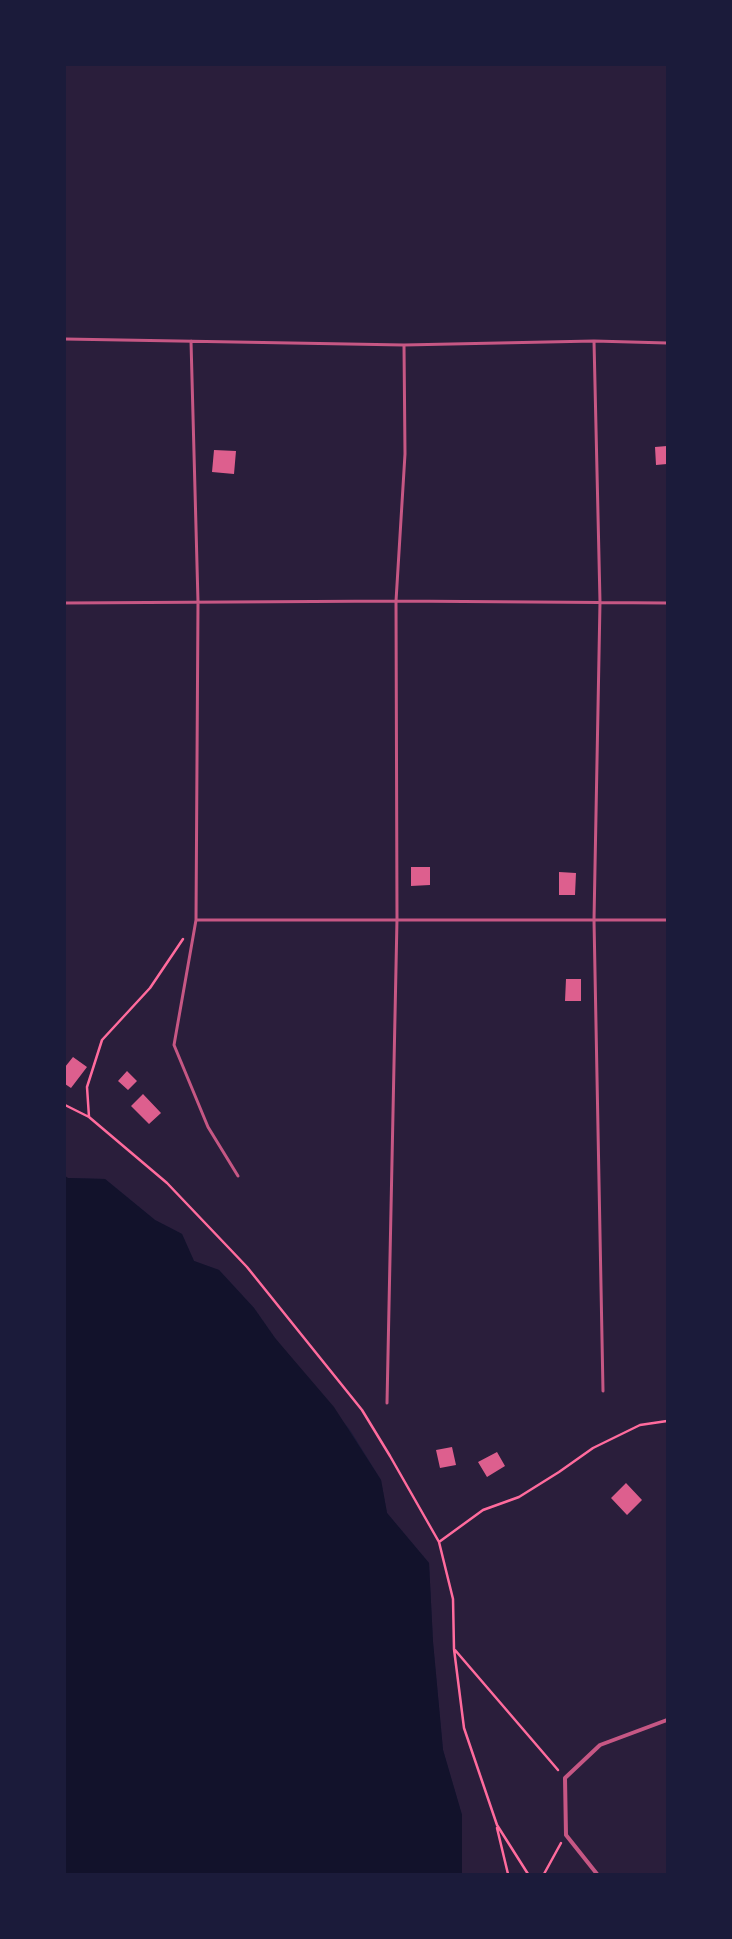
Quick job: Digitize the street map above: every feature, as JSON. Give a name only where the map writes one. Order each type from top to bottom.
[{"type":"street","points":[[596,1874],[566,1835],[565,1778],[600,1745],[667,1720]]},
{"type":"lane","points":[[65,339],[404,345],[594,341],[667,342]]},
{"type":"lane","points":[[191,341],[198,602],[196,920],[174,1045],[208,1127],[238,1176]]},
{"type":"lane","points":[[594,341],[600,602],[594,920],[603,1391]]},
{"type":"lane","points":[[387,1403],[397,918],[396,601],[405,454],[404,345]]},
{"type":"lane","points":[[65,603],[396,601],[667,602]]},
{"type":"lane","points":[[196,920],[397,918],[667,920]]},
{"type":"path","points":[[89,1117],[87,1087],[102,1040],[150,988],[183,938]]},
{"type":"path","points":[[65,1105],[89,1117],[167,1183],[247,1267],[362,1410],[439,1542],[453,1599],[454,1648],[464,1728],[497,1825],[508,1874]]},
{"type":"path","points":[[439,1542],[483,1510],[519,1496],[559,1472],[593,1448],[640,1425],[667,1421]]},
{"type":"path","points":[[454,1648],[565,1778]]},
{"type":"path","points":[[497,1825],[528,1874]]},
{"type":"path","points":[[544,1874],[566,1835]]},
{"type":"shaded area","points":[[65,65],[667,65],[667,1874],[462,1874],[462,1815],[443,1750],[433,1642],[429,1563],[387,1513],[381,1480],[350,1430],[275,1338],[254,1308],[219,1270],[194,1261],[182,1234],[155,1220],[105,1179],[68,1178],[65,1176]]},
{"type":"shaded area","points":[[65,1176],[68,1178],[105,1179],[155,1220],[182,1234],[194,1261],[219,1270],[254,1308],[275,1338],[334,1407],[381,1480],[387,1513],[429,1563],[433,1642],[443,1750],[462,1815],[462,1874],[65,1874]]},
{"type":"building","points":[[667,446],[667,464],[656,465],[655,447]]},
{"type":"building","points":[[214,450],[236,451],[234,474],[212,472]]},
{"type":"building","points":[[411,867],[430,867],[430,885],[411,886]]},
{"type":"building","points":[[559,872],[576,873],[575,895],[559,895]]},
{"type":"building","points":[[566,979],[581,979],[581,1001],[565,1001]]},
{"type":"building","points":[[73,1057],[87,1067],[71,1088],[65,1084],[65,1067]]},
{"type":"building","points":[[127,1071],[137,1081],[128,1090],[118,1081]]},
{"type":"building","points":[[143,1094],[161,1113],[149,1124],[131,1106]]},
{"type":"building","points":[[452,1447],[456,1465],[440,1468],[436,1450]]},
{"type":"building","points":[[497,1452],[505,1466],[487,1477],[478,1462]]},
{"type":"building","points":[[626,1483],[642,1500],[627,1515],[611,1498]]}]
